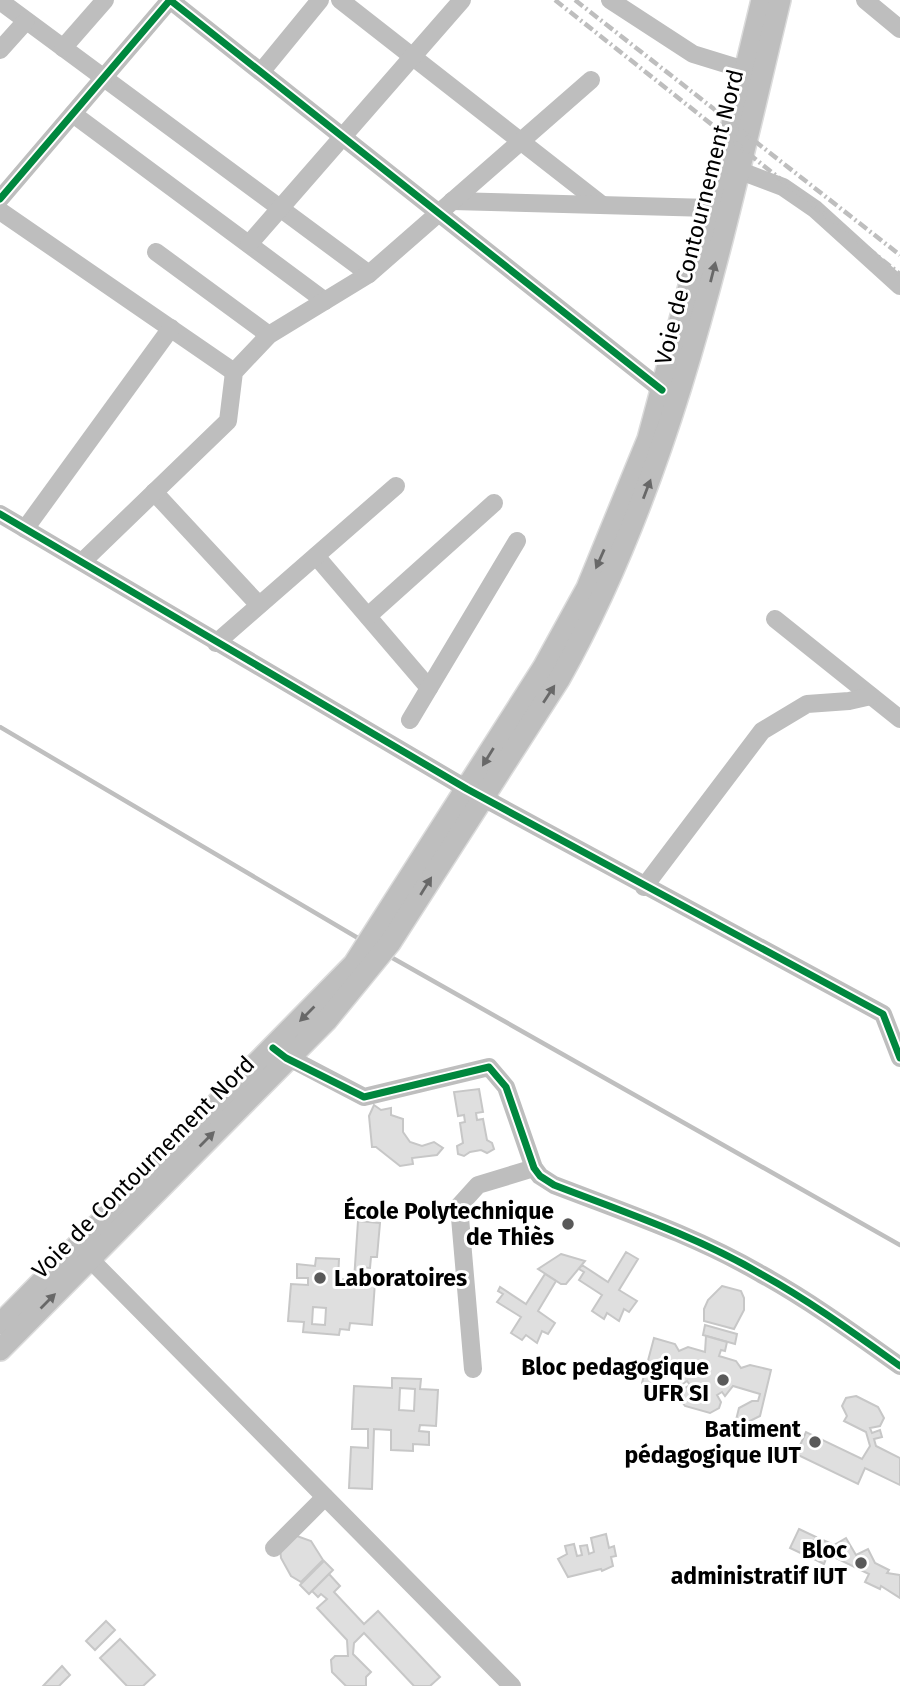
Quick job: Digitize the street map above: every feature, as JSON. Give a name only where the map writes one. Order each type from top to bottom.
[{"type":"main road","name":"Voie de Contournement Nord","points":[[475,793],[587,588],[643,452],[710,208],[762,0]]},
{"type":"main road","name":"Voie de Contournement Nord","points":[[3,1334],[361,968],[475,793],[580,642],[634,523],[683,386],[780,0]]},
{"type":"street","points":[[63,48],[104,0]]},
{"type":"street","points":[[0,199],[170,0],[342,137],[446,207],[662,390]]},
{"type":"street","points":[[261,72],[320,0]]},
{"type":"street","points":[[340,0],[601,204]]},
{"type":"street","points":[[249,244],[462,0]]},
{"type":"street","points":[[610,0],[693,54],[745,70]]},
{"type":"street","points":[[865,0],[900,29]]},
{"type":"street","points":[[0,1],[369,274]]},
{"type":"street","points":[[0,50],[26,21]]},
{"type":"street","points":[[82,562],[228,421],[234,372],[269,335],[369,274],[591,80]]},
{"type":"street","points":[[73,114],[326,301]]},
{"type":"street","points":[[738,170],[782,187],[815,209],[900,286]]},
{"type":"street","points":[[446,207],[601,204],[710,208]]},
{"type":"street","points":[[0,211],[234,372]]},
{"type":"street","points":[[156,252],[269,335]]},
{"type":"street","points":[[25,529],[171,328]]},
{"type":"street","points":[[216,643],[396,486]]},
{"type":"street","points":[[154,492],[259,605]]},
{"type":"street","points":[[368,617],[494,503]]},
{"type":"street","points":[[0,514],[475,793],[644,887],[883,1014],[900,1058]]},
{"type":"street","points":[[410,720],[517,541]]},
{"type":"street","points":[[316,556],[429,688]]},
{"type":"street","points":[[775,619],[900,719]]},
{"type":"street","points":[[644,887],[762,731],[807,704],[849,702],[871,696]]},
{"type":"street","points":[[280,1053],[364,1097],[489,1067],[506,1087],[534,1168],[554,1185],[692,1238],[760,1273],[834,1319],[900,1366]]},
{"type":"street","points":[[473,1369],[459,1206],[478,1185],[534,1168]]},
{"type":"street","points":[[83,1252],[512,1686]]},
{"type":"street","points":[[274,1548],[326,1497]]},
{"type":"building","points":[[479,1089],[483,1112],[476,1113],[477,1120],[483,1119],[487,1140],[492,1143],[494,1149],[487,1153],[481,1150],[470,1152],[464,1156],[458,1154],[457,1146],[463,1143],[460,1123],[465,1122],[464,1115],[458,1116],[454,1092]]},
{"type":"building","points":[[374,1105],[381,1110],[391,1108],[391,1115],[403,1119],[403,1132],[410,1142],[422,1146],[434,1142],[443,1148],[437,1155],[412,1158],[413,1164],[400,1166],[376,1147],[372,1147],[369,1116]]},
{"type":"building","name":"Laboratoires","points":[[358,1221],[380,1223],[377,1257],[371,1257],[370,1268],[360,1267],[360,1274],[371,1275],[371,1281],[375,1282],[372,1325],[350,1323],[349,1330],[340,1329],[339,1335],[303,1332],[304,1322],[288,1321],[291,1284],[308,1285],[308,1278],[297,1278],[297,1264],[315,1266],[316,1258],[339,1259],[338,1279],[354,1280]],"holes":[[[313,1307],[326,1308],[325,1325],[312,1324]]]},
{"type":"building","points":[[626,1252],[638,1259],[619,1290],[637,1301],[629,1312],[624,1309],[619,1321],[607,1313],[604,1319],[592,1311],[602,1295],[579,1280],[584,1272],[579,1269],[582,1265],[608,1282]]},
{"type":"building","points":[[561,1254],[585,1261],[566,1284],[561,1284],[538,1269]]},
{"type":"building","points":[[545,1274],[556,1281],[538,1311],[555,1323],[548,1334],[542,1331],[537,1343],[526,1335],[522,1340],[511,1333],[521,1317],[497,1302],[503,1294],[498,1291],[500,1287],[526,1304]]},
{"type":"building","points":[[722,1286],[741,1291],[744,1298],[744,1310],[734,1329],[704,1321],[704,1309],[708,1300]]},
{"type":"building","points":[[705,1325],[737,1334],[735,1344],[703,1335]]},
{"type":"building","name":"Bloc pedagogique UFR SI","points":[[706,1336],[727,1342],[725,1351],[721,1350],[719,1356],[736,1361],[741,1368],[750,1365],[771,1370],[760,1416],[746,1423],[736,1420],[739,1408],[758,1401],[760,1394],[733,1386],[725,1396],[722,1392],[717,1395],[721,1402],[719,1408],[710,1413],[685,1406],[678,1396],[680,1391],[690,1385],[687,1381],[681,1385],[677,1379],[684,1375],[682,1371],[653,1364],[651,1373],[657,1374],[665,1389],[662,1399],[651,1396],[642,1383],[654,1338],[675,1344],[679,1351],[688,1347],[705,1352]]},
{"type":"building","points":[[392,1378],[421,1379],[420,1389],[438,1390],[436,1426],[420,1425],[419,1431],[429,1432],[429,1445],[413,1444],[413,1451],[391,1450],[391,1430],[374,1429],[372,1489],[349,1488],[351,1447],[368,1448],[368,1429],[352,1429],[354,1386],[392,1388]],"holes":[[[400,1388],[415,1389],[414,1411],[399,1410]]]},
{"type":"building","name":"Batiment pédagogique IUT","points":[[856,1396],[878,1407],[884,1418],[880,1426],[870,1428],[872,1433],[880,1430],[882,1437],[874,1439],[876,1446],[900,1458],[900,1485],[865,1468],[858,1484],[796,1454],[806,1432],[862,1459],[870,1446],[866,1432],[844,1421],[847,1416],[842,1406],[846,1398]]},
{"type":"building","name":"Bloc administratif IUT","points":[[799,1529],[816,1537],[814,1541],[819,1544],[821,1539],[834,1545],[846,1538],[856,1555],[868,1549],[875,1563],[889,1570],[887,1573],[900,1575],[900,1598],[881,1586],[880,1589],[865,1582],[869,1574],[828,1554],[824,1564],[812,1558],[814,1555],[808,1553],[807,1556],[790,1548]]},
{"type":"building","points":[[606,1534],[609,1548],[614,1546],[616,1556],[611,1557],[613,1566],[602,1571],[601,1569],[568,1577],[558,1559],[567,1554],[565,1546],[574,1544],[577,1556],[582,1555],[580,1546],[587,1545],[589,1554],[594,1552],[591,1538]]},
{"type":"building","points":[[294,1535],[311,1541],[323,1560],[301,1582],[291,1576],[281,1558],[280,1548]]},
{"type":"building","points":[[324,1561],[333,1570],[309,1594],[300,1585]]},
{"type":"building","points":[[329,1574],[340,1586],[334,1592],[364,1624],[378,1611],[440,1677],[430,1686],[414,1686],[364,1633],[354,1643],[353,1654],[371,1672],[366,1677],[366,1686],[346,1686],[332,1672],[331,1660],[335,1656],[348,1656],[347,1640],[317,1608],[327,1599],[321,1594],[318,1597],[312,1591]]},
{"type":"building","points":[[106,1621],[115,1630],[95,1650],[86,1641]]},
{"type":"building","points":[[120,1639],[155,1675],[143,1686],[127,1686],[100,1658]]},
{"type":"building","points":[[62,1666],[70,1675],[59,1686],[43,1686]]},
{"type":"waterway","points":[[0,727],[363,941]]},
{"type":"waterway","points":[[389,956],[900,1245]]},
{"type":"railway","points":[[555,0],[900,274]]},
{"type":"railway","points":[[575,0],[900,255]]},
{"type":"cycle path","points":[[0,199],[170,0],[662,390]]},
{"type":"cycle path","points":[[0,514],[467,789],[883,1014],[900,1058]]},
{"type":"cycle path","points":[[273,1048],[286,1058],[364,1097],[489,1067],[506,1087],[534,1168],[540,1176],[554,1185],[659,1225],[736,1260],[815,1307],[900,1366]]},
{"type":"place","name":"École Polytechnique de Thiès","points":[[568,1224]]},
{"type":"place","name":"Laboratoires","points":[[320,1278]]},
{"type":"place","name":"Bloc pedagogique UFR SI","points":[[723,1380]]},
{"type":"place","name":"Batiment pédagogique IUT","points":[[815,1442]]},
{"type":"place","name":"Bloc administratif IUT","points":[[861,1563]]}]
